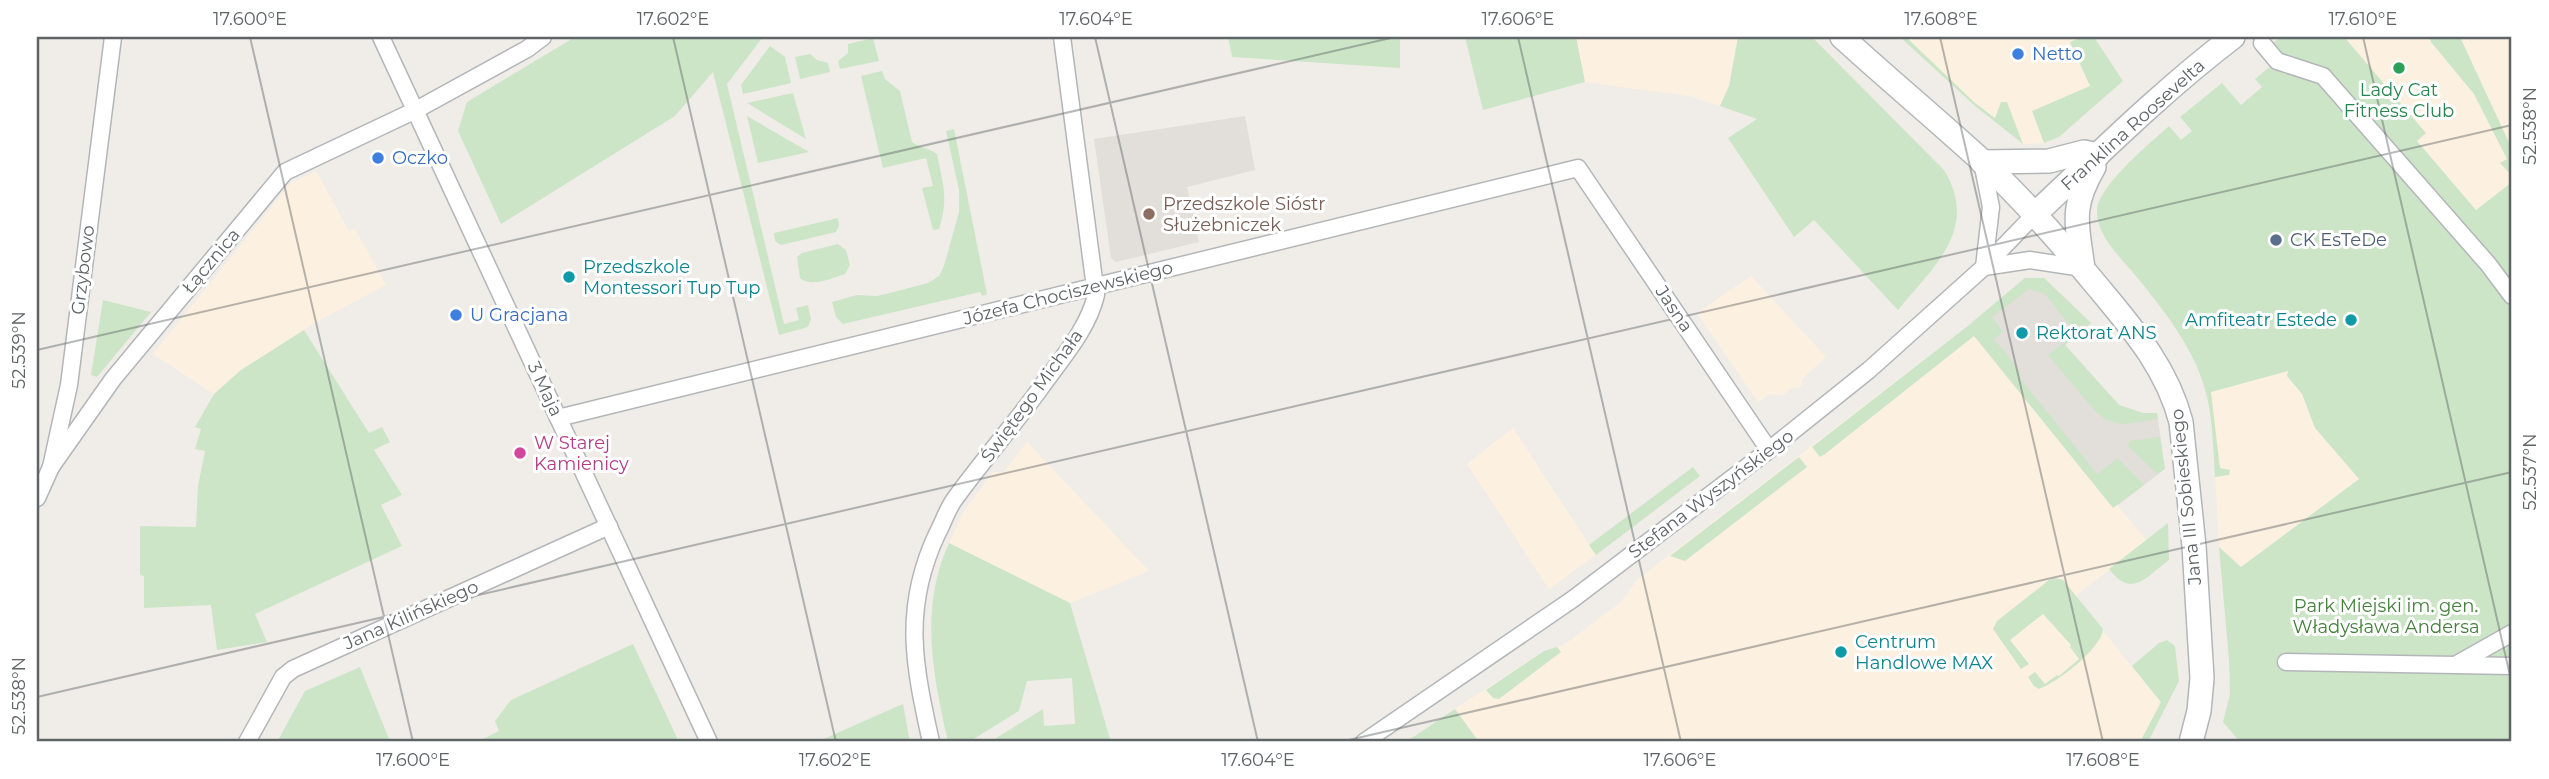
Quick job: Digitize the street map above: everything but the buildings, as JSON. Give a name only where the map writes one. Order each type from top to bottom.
[{"type":"street","name":"Grzybowo","points":[[37,498],[51,467],[69,386],[113,37]]},
{"type":"street","name":"3 Maja","points":[[381,37],[709,742]]},
{"type":"street","name":"Łącznica","points":[[51,467],[113,379],[285,172],[416,110],[527,49],[543,37]]},
{"type":"street","name":"Świętego Michała","points":[[931,742],[919,689],[914,634],[916,591],[928,553],[952,503],[1076,339],[1094,305],[1095,286],[1062,37]]},
{"type":"street","name":"Jana III Sobieskiego","points":[[1842,37],[1982,162],[2034,215],[2131,326],[2154,358],[2174,394],[2181,422],[2194,546],[2202,678],[2199,711],[2191,742]]},
{"type":"street","name":"Franklina Roosevelta","points":[[2034,215],[2197,64],[2234,37]]},
{"type":"street","points":[[2262,43],[2277,61],[2323,76],[2488,264],[2512,296]]},
{"type":"street","points":[[2084,152],[2098,155],[2077,205],[2082,268],[2030,260],[1984,267],[1991,207],[1982,162],[2049,161],[2084,152]]},
{"type":"street","name":"Józefa Chociszewskiego","points":[[558,418],[1578,168]]},
{"type":"street","name":"Jasna","points":[[1578,168],[1769,450]]},
{"type":"street","name":"Stefana Wyszyńskiego","points":[[1364,742],[1573,599],[1769,450],[1869,370],[1984,267],[2034,215]]},
{"type":"street","name":"Jana Kilińskiego","points":[[247,742],[283,677],[293,669],[609,526]]},
{"type":"street","points":[[2457,664],[2512,633]]},
{"type":"street","points":[[2286,662],[2512,666]]},
{"type":"shaded area","points":[[1576,37],[1738,37],[1729,86],[1720,106],[1689,96],[1585,82]]},
{"type":"shaded area","points":[[1900,37],[2094,37],[2123,81],[2059,137],[2044,143],[2023,144],[1975,106]]},
{"type":"shaded area","points":[[2316,37],[2512,37],[2512,266]]},
{"type":"shaded area","name":"Przedszkole Sióstr Służebniczek","points":[[1245,116],[1255,170],[1187,187],[1199,242],[1116,262],[1111,258],[1094,139]]},
{"type":"shaded area","points":[[316,171],[349,231],[355,229],[386,285],[316,322],[241,370],[214,394],[153,354],[290,184]]},
{"type":"shaded area","points":[[1751,276],[1826,357],[1802,379],[1798,389],[1793,387],[1783,395],[1769,394],[1758,402],[1697,313]]},
{"type":"shaded area","points":[[2025,278],[2044,278],[2091,323],[2065,345],[2119,405],[2143,413],[2157,413],[2165,469],[2118,505],[1969,325]]},
{"type":"shaded area","name":"Centrum Handlowe MAX","points":[[1969,325],[2147,541],[2075,596],[2165,708],[2148,742],[1479,742],[1455,709],[1544,651],[1564,645],[1621,602],[1637,580]]},
{"type":"shaded area","points":[[2311,364],[2389,457],[2241,568],[2219,547],[2211,392]]},
{"type":"shaded area","points":[[1513,428],[1596,555],[1549,589],[1467,464]]},
{"type":"shaded area","points":[[1027,442],[1149,571],[1070,603],[949,543],[963,513],[993,472],[1004,472]]},
{"type":"green space","points":[[575,37],[763,37],[727,84],[784,324],[799,320],[796,308],[808,305],[811,319],[808,327],[779,335],[713,72],[675,116],[501,224],[458,131],[467,102]]},
{"type":"green space","points":[[1228,37],[1400,37],[1400,68],[1232,57]]},
{"type":"green space","points":[[1465,37],[1576,37],[1585,82],[1483,110]]},
{"type":"green space","points":[[1738,37],[1812,37],[1944,170],[1954,191],[1957,211],[1954,229],[1948,246],[1937,262],[1898,310],[1814,220],[1794,237],[1728,138],[1757,119],[1720,106],[1729,86]]},
{"type":"green space","points":[[1900,37],[1906,37],[1975,103],[1995,118],[2001,102],[2007,102],[2023,144],[1975,106]]},
{"type":"green space","points":[[2082,37],[2094,37],[2123,81],[2059,137],[2044,143],[2032,111],[2090,86],[2070,42]]},
{"type":"green space","name":"Park Miejski im. gen. Władysława Andersa","points":[[2282,37],[2347,37],[2426,133],[2417,141],[2476,210],[2512,182],[2512,742],[2240,742],[2223,722],[2230,694],[2219,547],[2241,567],[2359,479],[2315,428],[2302,394],[2287,376],[2288,371],[2211,392],[2220,468],[2230,470],[2229,475],[2215,477],[2209,407],[2196,365],[2171,322],[2106,239],[2101,230],[2097,210],[2106,189],[2116,177],[2169,126],[2181,140],[2192,131],[2180,117],[2222,83],[2241,105],[2262,87],[2255,79],[2277,61],[2266,47]]},
{"type":"green space","points":[[2429,37],[2460,37],[2512,149],[2512,176],[2500,163],[2507,159],[2474,94]]},
{"type":"green space","points":[[873,38],[879,61],[840,69],[838,61],[848,53],[848,44]]},
{"type":"green space","points":[[770,46],[785,57],[791,83],[743,94],[741,85]]},
{"type":"green space","points":[[810,54],[817,60],[828,63],[830,72],[800,79],[795,57]]},
{"type":"green space","points":[[882,71],[885,79],[900,91],[912,142],[937,154],[944,200],[939,229],[933,230],[922,188],[933,186],[926,158],[883,168],[861,76]]},
{"type":"green space","points":[[793,93],[806,139],[747,103]]},
{"type":"green space","points":[[747,116],[809,152],[758,163]]},
{"type":"green space","points":[[954,129],[987,294],[982,296],[980,292],[843,324],[836,317],[832,302],[857,295],[886,294],[928,283],[939,276],[959,212],[959,190],[946,131]]},
{"type":"green space","points":[[838,218],[839,226],[836,232],[781,245],[775,241],[774,233]]},
{"type":"green space","points":[[838,244],[846,250],[850,265],[845,274],[816,282],[800,278],[797,257],[802,253]]},
{"type":"green space","points":[[2025,278],[2044,278],[2091,323],[2065,345],[2119,405],[2143,413],[2157,413],[2158,419],[2115,423],[2095,411],[2048,355],[2069,339],[2071,327],[2045,294],[2029,289],[1992,317],[2003,332],[1994,339],[2020,371],[2020,378],[2097,474],[2118,458],[2144,485],[2113,508],[1974,336],[1820,457],[1812,447]]},
{"type":"green space","points":[[103,300],[151,312],[97,377],[91,375]]},
{"type":"green space","points":[[304,330],[369,433],[382,427],[390,442],[374,450],[402,495],[381,505],[402,546],[255,614],[267,642],[217,650],[211,605],[144,608],[144,576],[140,575],[140,526],[196,527],[198,486],[205,451],[195,449],[201,429],[195,427],[214,394],[241,370]]},
{"type":"green space","points":[[2160,437],[2165,469],[2157,474],[2128,446],[2130,441]]},
{"type":"green space","points":[[1799,457],[1807,467],[1685,561],[1670,556]]},
{"type":"green space","points":[[1693,467],[1700,476],[1596,555],[1589,545]]},
{"type":"green space","points":[[2168,523],[2169,560],[2139,582],[2125,583],[2117,578],[2109,569]]},
{"type":"green space","points":[[949,543],[1070,603],[1111,742],[990,742],[1043,709],[1044,726],[1075,724],[1072,678],[1027,681],[1019,711],[969,742],[948,742],[934,667],[932,617],[934,593]]},
{"type":"green space","points":[[2055,578],[2063,580],[2103,629],[2101,637],[2087,655],[2056,680],[2039,689],[2028,677],[2035,672],[2045,684],[2059,676],[2079,659],[2071,645],[2043,614],[2010,640],[2029,664],[2021,669],[1993,629],[1997,621]]},
{"type":"green space","points":[[2167,640],[2175,646],[2179,681],[2148,742],[2140,742],[2161,702],[2132,666],[2159,643]]},
{"type":"green space","points":[[633,644],[679,742],[477,742],[499,731],[495,721],[511,700]]},
{"type":"green space","points":[[1557,647],[1561,652],[1499,699],[1493,698],[1486,690],[1544,651]]},
{"type":"green space","points":[[360,667],[389,739],[382,742],[277,742],[305,691]]},
{"type":"green space","points":[[903,704],[910,742],[817,742],[898,706]]},
{"type":"green space","points":[[1455,709],[1479,742],[1410,742],[1409,740]]},
{"type":"place","name":"Netto","points":[[2018,54]]},
{"type":"place","name":"Lady Cat Fitness Club","points":[[2399,68]]},
{"type":"place","name":"Oczko","points":[[378,158]]},
{"type":"place","name":"Przedszkole Sióstr Służebniczek","points":[[1149,214]]},
{"type":"place","name":"CK EsTeDe","points":[[2276,240]]},
{"type":"place","name":"Przedszkole Montessori Tup Tup","points":[[569,277]]},
{"type":"place","name":"U Gracjana","points":[[456,315]]},
{"type":"place","name":"Amfiteatr Estede","points":[[2351,320]]},
{"type":"place","name":"Rektorat ANS","points":[[2022,333]]},
{"type":"place","name":"W Starej Kamienicy","points":[[520,453]]},
{"type":"place","name":"Centrum Handlowe MAX","points":[[1841,652]]}]
